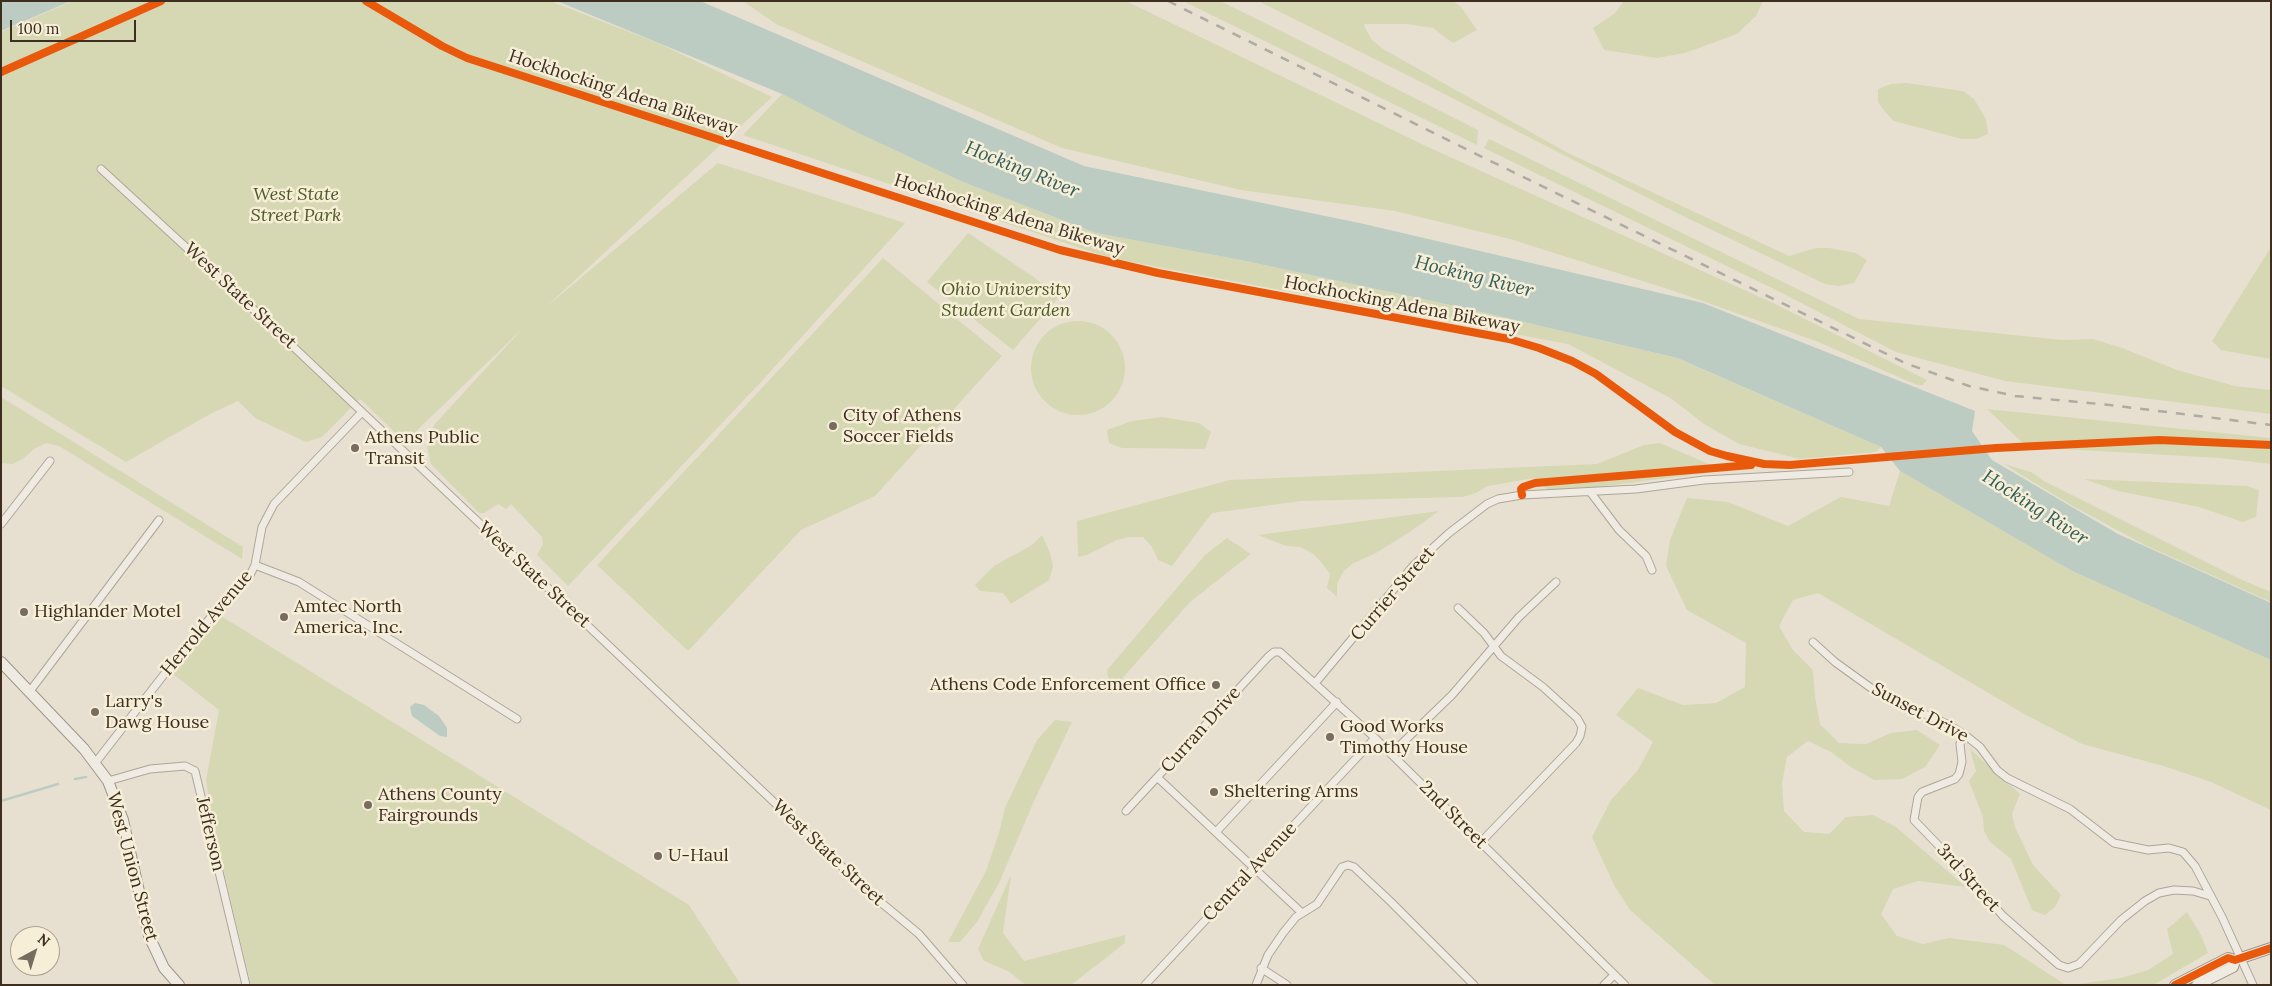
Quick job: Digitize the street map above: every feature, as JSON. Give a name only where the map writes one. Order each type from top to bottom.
[{"type":"main road","name":"West Union Street","points":[[1,662],[96,762],[108,781],[123,820],[149,936],[164,968],[179,985]]},
{"type":"main road","points":[[2174,985],[2228,958],[2238,959],[2271,948]]},
{"type":"main road","points":[[2197,985],[2233,967],[2238,959]]},
{"type":"street","name":"West State Street","points":[[101,169],[142,204],[865,889],[919,934],[963,985]]},
{"type":"street","name":"Herrold Avenue","points":[[96,762],[183,650],[223,603],[250,577],[255,565],[262,527],[274,504],[362,412]]},
{"type":"street","points":[[1,524],[50,461]]},
{"type":"street","name":"Currier Street","points":[[1316,682],[1414,565],[1449,533],[1487,504],[1498,499],[1522,495],[1591,493],[1704,480],[1849,472]]},
{"type":"street","points":[[1591,493],[1619,530],[1646,556],[1652,570]]},
{"type":"street","points":[[30,691],[159,520]]},
{"type":"street","points":[[255,565],[299,582],[517,719]]},
{"type":"street","points":[[1391,754],[1452,695],[1530,605],[1556,582]]},
{"type":"street","points":[[1458,608],[1484,633],[1509,663],[1543,687],[1577,718],[1581,723],[1582,731],[1576,743],[1480,843]]},
{"type":"street","name":"Sunset Drive","points":[[1813,642],[1835,662],[1878,693],[1939,720],[1965,735],[1980,747],[1997,770],[2007,778],[2070,809],[2114,843],[2148,850],[2169,848],[2183,852],[2195,866],[2238,959],[2253,985]]},
{"type":"street","name":"2nd Street","points":[[1277,651],[1290,658],[1375,738],[1624,985]]},
{"type":"street","name":"Curran Drive","points":[[1126,811],[1268,657],[1277,651]]},
{"type":"street","points":[[1216,832],[1337,702]]},
{"type":"street","name":"3rd Street","points":[[1965,735],[1960,744],[1962,762],[1959,774],[1955,779],[1922,792],[1918,797],[1914,820],[2003,916],[2059,965],[2068,968],[2079,964],[2132,910],[2159,894],[2174,890],[2193,891],[2210,896]]},
{"type":"street","name":"Central Avenue","points":[[1146,985],[1375,738]]},
{"type":"street","name":"Jefferson","points":[[108,781],[150,770],[185,766],[195,771],[246,985]]},
{"type":"street","points":[[1158,778],[1302,914]]},
{"type":"street","points":[[1256,985],[1261,968],[1275,943],[1296,917],[1317,904],[1342,867],[1348,865],[1354,867],[1474,985]]},
{"type":"street","points":[[1261,968],[1287,985]]},
{"type":"street","points":[[1604,985],[1614,975]]},
{"type":"green space","name":"West State Street Park","points":[[73,1],[550,1],[658,43],[772,97],[545,308],[718,163],[905,223],[761,382],[568,586],[537,555],[543,544],[542,537],[511,504],[506,509],[498,504],[484,513],[479,513],[431,464],[427,446],[434,425],[523,328],[405,442],[360,399],[322,437],[306,442],[255,418],[238,401],[210,414],[126,462],[1,386],[1,32]]},
{"type":"green space","points":[[743,1],[1126,1],[1428,147],[1773,303],[1927,380],[1923,385],[1917,385],[1816,341],[1671,290],[1510,239],[1395,211],[1241,190],[1062,148],[776,24]]},
{"type":"green space","points":[[1183,1],[1220,1],[1478,130],[1477,145]]},
{"type":"green space","points":[[1258,1],[1453,1],[1461,7],[1477,30],[1453,43],[1433,28],[1407,24],[1364,24],[1365,28],[1372,40],[1383,49],[1566,152],[1789,256],[1816,248],[1829,248],[1856,253],[1867,260],[1854,283],[1839,286],[1825,284],[1685,217]]},
{"type":"green space","points":[[1624,1],[1763,1],[1756,16],[1737,34],[1685,53],[1657,58],[1604,50],[1593,28],[1615,13]]},
{"type":"green space","points":[[1906,83],[1963,91],[1974,99],[1986,119],[1988,134],[1976,139],[1962,139],[1894,121],[1878,102],[1878,89],[1891,84]]},
{"type":"green space","points":[[782,94],[858,133],[963,182],[1096,233],[1241,260],[1460,307],[1676,358],[1881,447],[1876,452],[1800,459],[1739,444],[1704,424],[1672,399],[1568,344],[1110,258],[743,135]]},
{"type":"green space","points":[[1489,139],[1859,319],[2062,340],[2093,339],[2122,348],[2177,370],[2235,386],[2271,390],[2271,414],[2005,381],[1896,352],[1782,293],[1484,148]]},
{"type":"green space","name":"Ohio University Student Garden","points":[[968,233],[1035,278],[1058,298],[1013,350],[927,282]]},
{"type":"green space","points":[[2271,247],[2271,359],[2221,350],[2212,341]]},
{"type":"green space","name":"City of Athens Soccer Fields","points":[[883,258],[1002,356],[875,496],[801,530],[688,651],[597,565]]},
{"type":"green space","name":"Ohio University Student Garden","points":[[1078,321],[1096,324],[1111,335],[1122,350],[1125,368],[1122,386],[1111,401],[1096,412],[1078,415],[1060,412],[1045,401],[1034,386],[1031,368],[1034,350],[1045,335],[1060,324]]},
{"type":"green space","points":[[1,397],[243,547],[242,559],[59,446],[46,443],[13,464],[1,463]]},
{"type":"green space","points":[[1987,409],[2271,438],[2271,464],[2220,458],[2027,447]]},
{"type":"green space","points":[[1162,417],[1199,423],[1211,432],[1205,449],[1122,448],[1109,443],[1107,430],[1132,421]]},
{"type":"green space","points":[[1660,443],[1711,465],[1706,473],[1551,493],[1534,478],[1488,486],[1476,493],[1462,497],[1301,501],[1212,513],[1172,566],[1158,560],[1152,547],[1143,537],[1129,537],[1117,540],[1087,555],[1078,557],[1077,521],[1230,480],[1597,464],[1644,445]]},
{"type":"green space","points":[[2004,464],[2031,472],[2044,481],[2242,580],[2271,592],[2271,602],[2145,545],[2071,505]]},
{"type":"green space","points":[[1900,471],[2072,571],[2271,660],[2271,810],[2211,782],[2160,765],[2082,744],[2026,715],[1818,593],[1793,600],[1779,626],[1793,650],[1813,670],[1820,724],[1839,743],[1866,744],[1891,733],[1917,730],[1940,745],[1925,767],[1902,779],[1874,780],[1851,767],[1831,752],[1808,741],[1787,757],[1782,783],[1784,811],[1804,832],[1829,834],[1846,817],[1873,815],[1896,827],[1966,887],[1918,881],[1893,889],[1881,914],[1897,936],[1923,944],[1949,938],[2004,945],[2066,985],[1715,985],[1630,910],[1614,885],[1592,837],[1611,800],[1638,770],[1653,742],[1616,715],[1638,688],[1683,705],[1716,703],[1745,687],[1746,643],[1687,610],[1666,566],[1670,540],[1687,498],[1728,502],[1788,526],[1841,497],[1889,506]]},
{"type":"green space","points":[[2084,479],[2247,486],[2259,490],[2256,517],[2243,522],[2199,507],[2118,491]]},
{"type":"green space","points":[[1439,511],[1376,553],[1352,564],[1343,572],[1337,584],[1337,597],[1327,588],[1330,574],[1312,553],[1300,547],[1286,546],[1258,535]]},
{"type":"green space","points":[[1042,535],[1050,553],[1053,567],[1049,580],[1011,604],[1003,593],[980,591],[975,585],[994,566],[1032,545]]},
{"type":"green space","points":[[1227,538],[1251,554],[1190,602],[1120,681],[1111,695],[1107,670],[1205,555]]},
{"type":"green space","name":"Athens County Fairgrounds","points":[[221,616],[689,905],[741,985],[251,985],[214,830],[206,780],[219,710],[173,674]]},
{"type":"green space","points":[[1055,720],[1072,722],[1034,801],[999,883],[977,922],[960,942],[948,942],[986,871],[1005,808],[1037,740]]},
{"type":"green space","points":[[1970,749],[2020,794],[2012,814],[2015,827],[2033,865],[2061,895],[2055,907],[2045,915],[2032,910],[2011,859],[1990,842],[1984,831],[1983,817],[1969,781],[1976,771]]},
{"type":"green space","points":[[1011,875],[1003,933],[1024,961],[1125,935],[1125,943],[1071,985],[1026,985],[1008,971],[984,961],[978,949]]},
{"type":"green space","points":[[2187,912],[2201,935],[2208,953],[2153,985],[2072,985],[2121,978],[2148,970],[2173,954],[2167,929]]},
{"type":"water","points":[[1,1],[71,1],[1,31]]},
{"type":"water","name":"Hocking River","points":[[557,1],[700,1],[1084,166],[1364,224],[1703,303],[1975,411],[1972,431],[1992,460],[2118,534],[2271,603],[2271,660],[2072,571],[1900,471],[1881,447],[1677,358],[1460,307],[1241,260],[1096,233],[963,182],[858,133],[782,94]]},
{"type":"water","points":[[415,703],[424,705],[439,716],[447,728],[447,737],[440,736],[412,716],[410,707]]},
{"type":"pier","points":[[1986,447],[1989,452],[1888,459],[1883,454]]},
{"type":"waterway","points":[[75,779],[86,777]]},
{"type":"waterway","points":[[1,801],[58,784]]},
{"type":"railway","points":[[1168,1],[1474,153],[1905,363],[1969,386],[2015,396],[2110,405],[2271,425]]},
{"type":"cycle path","points":[[1,72],[161,1]]},
{"type":"cycle path","name":"Hockhocking Adena Bikeway","points":[[366,1],[442,46],[467,58],[1060,250],[1158,273],[1509,339],[1539,348],[1572,361],[1596,374],[1675,432],[1710,451],[1727,456],[1764,464],[1790,465],[1996,448],[2159,440],[2271,445]]},
{"type":"cycle path","points":[[1522,495],[1521,489],[1523,487],[1535,483],[1751,465]]},
{"type":"cycle path","points":[[2175,985],[2228,958],[2235,960],[2271,948]]},
{"type":"place","name":"City of Athens Soccer Fields","points":[[833,426]]},
{"type":"place","name":"Athens Public Transit","points":[[355,448]]},
{"type":"place","name":"Highlander Motel","points":[[24,612]]},
{"type":"place","name":"Amtec North America, Inc.","points":[[284,617]]},
{"type":"place","name":"Athens Code Enforcement Office","points":[[1216,685]]},
{"type":"place","name":"Larry's Dawg House","points":[[95,712]]},
{"type":"place","name":"Good Works Timothy House","points":[[1330,737]]},
{"type":"place","name":"Sheltering Arms","points":[[1214,792]]},
{"type":"place","name":"Athens County Fairgrounds","points":[[368,805]]},
{"type":"place","name":"U-Haul","points":[[658,856]]}]
